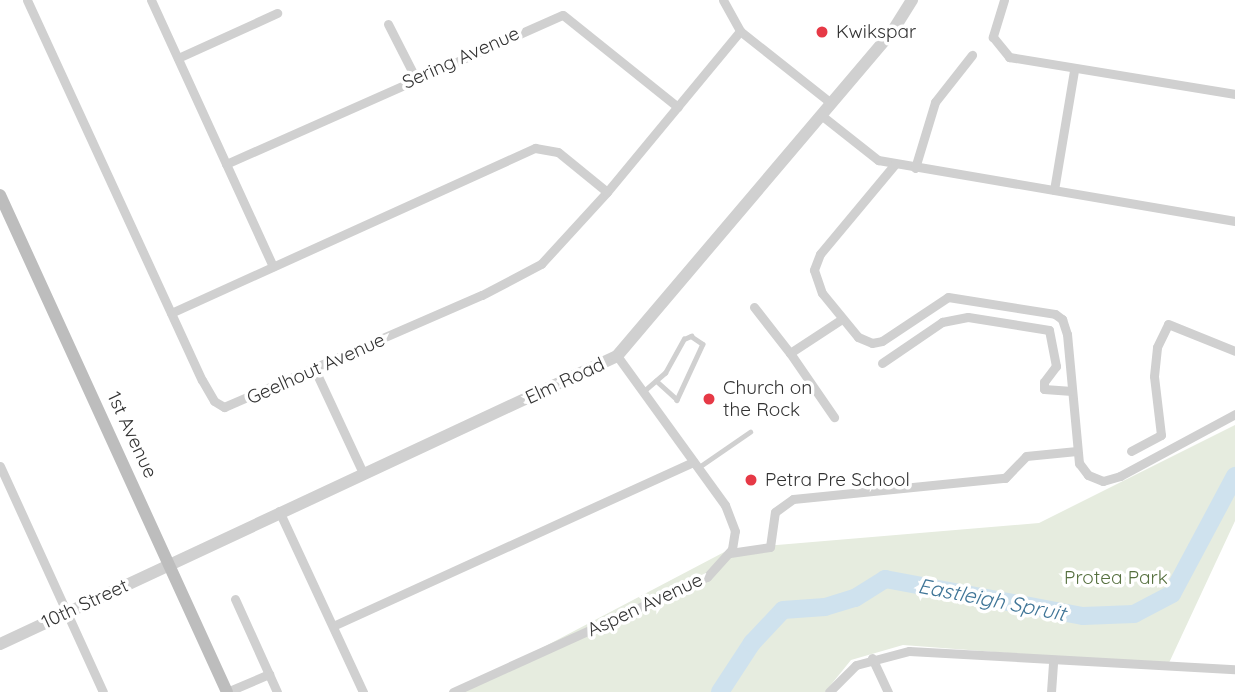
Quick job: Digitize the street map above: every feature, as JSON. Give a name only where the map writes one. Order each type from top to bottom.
[{"type":"main road","name":"1st Avenue","points":[[0,195],[4,214],[227,692]]},
{"type":"street","name":"Geelhout Avenue","points":[[27,0],[202,380],[220,405],[235,406],[528,271],[556,251],[740,31]]},
{"type":"street","points":[[151,0],[272,266]]},
{"type":"street","points":[[723,0],[740,31],[831,103]]},
{"type":"street","name":"Elm Road","points":[[169,564],[617,356],[892,32],[912,0]]},
{"type":"street","points":[[1004,0],[994,30],[1002,51],[1019,60],[1235,94]]},
{"type":"street","points":[[178,58],[277,13]]},
{"type":"street","name":"Sering Avenue","points":[[226,164],[563,15],[678,107]]},
{"type":"street","points":[[388,23],[416,79]]},
{"type":"street","points":[[915,168],[935,102],[971,55]]},
{"type":"street","points":[[1054,190],[1074,70]]},
{"type":"street","points":[[821,114],[867,156],[895,164],[1235,221]]},
{"type":"street","points":[[171,313],[536,148],[558,152],[607,192]]},
{"type":"street","points":[[895,164],[816,262],[816,282],[858,337],[872,343],[948,297],[1055,314],[1062,319],[1068,334],[1077,451],[1088,474],[1111,479],[1235,414]]},
{"type":"street","points":[[754,307],[834,417]]},
{"type":"street","points":[[882,363],[942,322],[968,317],[1049,330],[1056,366],[1044,382],[1044,390],[1072,391]]},
{"type":"street","points":[[790,353],[842,318]]},
{"type":"street","points":[[1131,452],[1161,435],[1154,376],[1157,347],[1168,324],[1235,351]]},
{"type":"street","points":[[617,356],[732,518],[735,531],[730,553],[770,547],[775,512],[793,499],[1005,478],[1026,456],[1077,451]]},
{"type":"street","points":[[314,370],[363,473]]},
{"type":"street","points":[[333,626],[695,465]]},
{"type":"street","points":[[0,466],[103,692]]},
{"type":"street","points":[[279,511],[363,692]]},
{"type":"street","name":"Aspen Avenue","points":[[453,692],[707,578],[730,553]]},
{"type":"street","name":"10th Street","points":[[0,644],[169,564]]},
{"type":"street","points":[[234,599],[277,692]]},
{"type":"street","points":[[829,692],[848,670],[872,658],[909,651],[1053,661],[1235,668]]},
{"type":"street","points":[[872,658],[888,692]]},
{"type":"street","points":[[1051,692],[1053,661]]},
{"type":"street","points":[[227,692],[269,674]]},
{"type":"lane","points":[[643,393],[656,381],[684,339],[691,337],[703,344],[677,400],[656,381]]},
{"type":"lane","points":[[695,465],[750,432]]},
{"type":"green space","name":"Protea Park","points":[[1235,425],[1235,521],[1168,665],[903,645],[851,660],[825,692],[458,692],[730,549],[1039,523]]},
{"type":"waterway","name":"Eastleigh Spruit","points":[[720,692],[752,643],[783,610],[825,607],[855,598],[885,579],[1083,616],[1134,614],[1172,594],[1235,476]]},
{"type":"place","name":"Kwikspar","points":[[822,32]]},
{"type":"place","name":"Church on the Rock","points":[[709,399]]},
{"type":"place","name":"Petra Pre School","points":[[751,480]]}]
